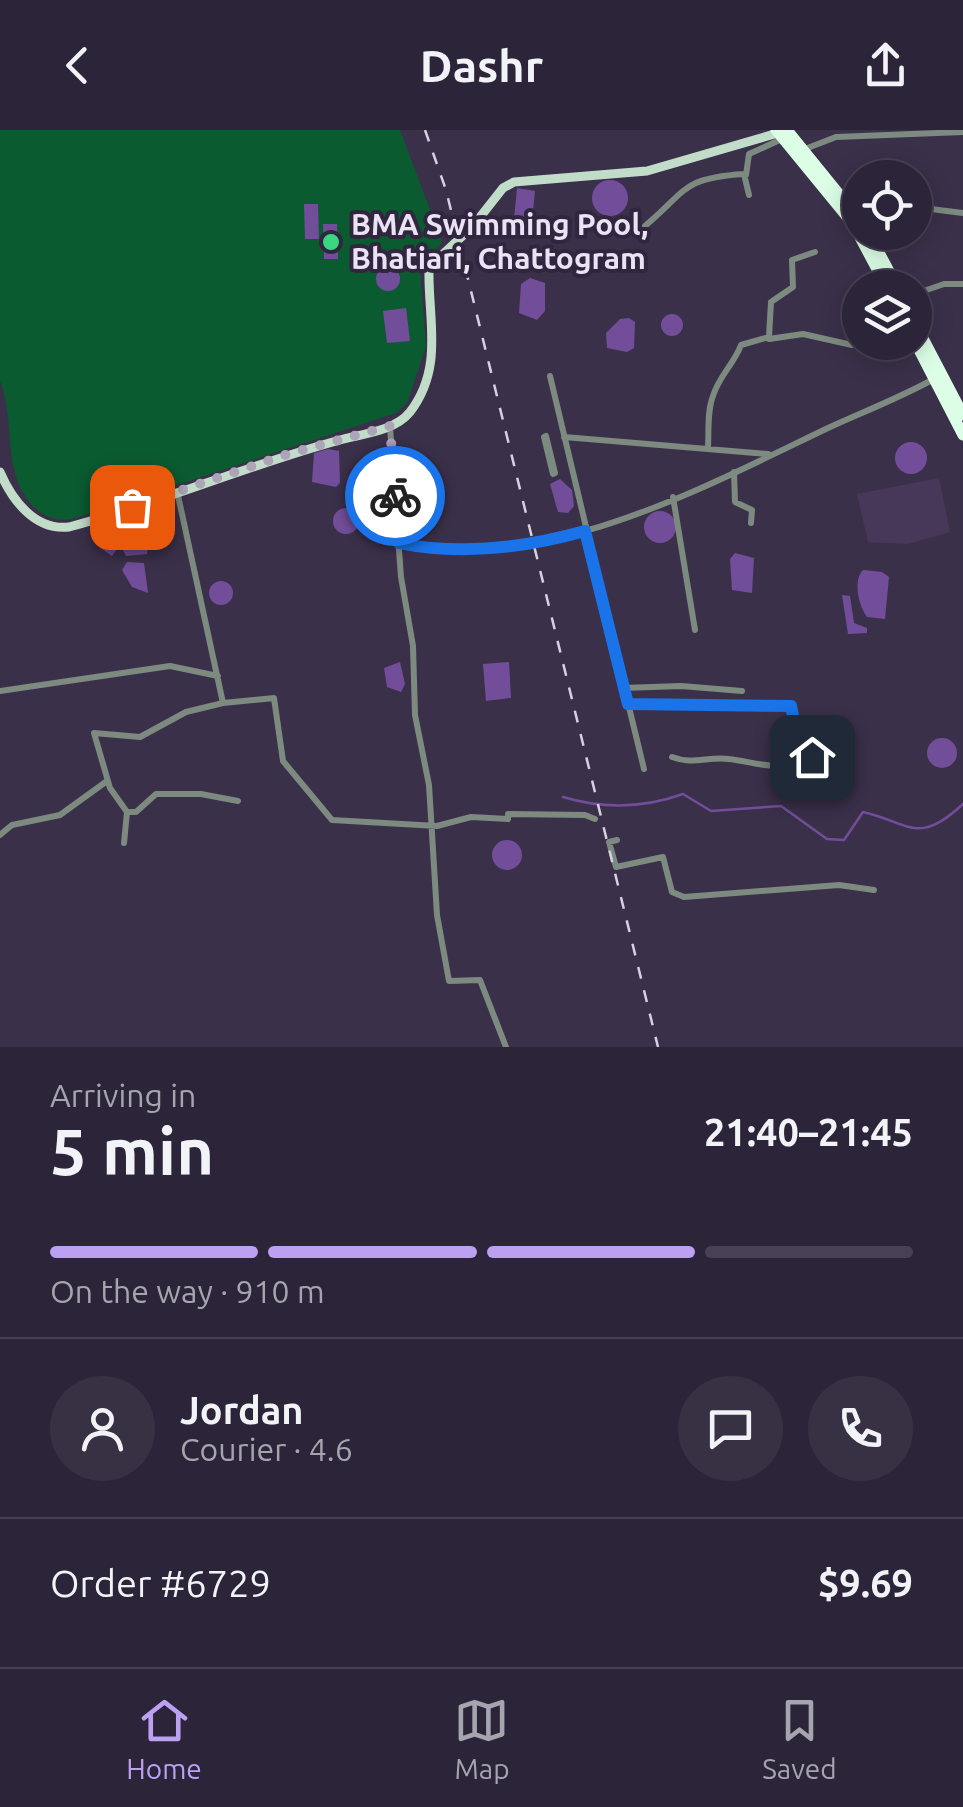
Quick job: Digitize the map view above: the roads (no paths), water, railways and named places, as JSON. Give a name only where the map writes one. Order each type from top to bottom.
[{"type":"highway","points":[[781,133],[804,150],[842,198]]},
{"type":"highway","points":[[781,133],[853,224],[878,270]]},
{"type":"highway","points":[[932,354],[962,410]]},
{"type":"highway","points":[[924,360],[963,435]]},
{"type":"main road","points":[[0,472],[28,513],[54,529],[87,523],[177,491],[390,426],[411,410],[429,368],[435,328],[428,270],[473,226],[503,188],[514,182],[647,171],[758,134],[781,133]]},
{"type":"street","points":[[804,150],[836,136],[963,132]]},
{"type":"street","points":[[749,195],[749,154],[781,133]]},
{"type":"street","points":[[644,226],[686,186],[746,176]]},
{"type":"street","points":[[932,209],[963,213]]},
{"type":"street","points":[[764,339],[770,334],[773,298],[793,287],[792,260],[815,252]]},
{"type":"street","points":[[932,288],[963,284]]},
{"type":"street","points":[[708,447],[714,392],[741,345],[810,335],[842,343]]},
{"type":"street","points":[[550,376],[644,769]]},
{"type":"street","points":[[399,543],[458,552],[585,531],[734,472],[934,379]]},
{"type":"street","points":[[390,426],[399,543],[449,981],[480,980],[506,1047]]},
{"type":"street","points":[[546,436],[556,473],[553,474],[544,437],[546,436]]},
{"type":"street","points":[[564,438],[775,454]]},
{"type":"street","points":[[734,472],[736,502],[752,510],[752,523]]},
{"type":"street","points":[[177,491],[223,704]]},
{"type":"street","points":[[673,497],[696,630]]},
{"type":"street","points":[[0,692],[170,666],[219,676]]},
{"type":"street","points":[[623,688],[681,686],[742,691]]},
{"type":"street","points":[[124,843],[127,812],[107,781],[94,733],[140,737],[186,712],[274,698],[283,762],[332,820],[430,825],[471,816],[508,818],[508,814],[585,815],[595,820]]},
{"type":"street","points":[[628,704],[791,706],[802,758]]},
{"type":"street","points":[[672,757],[685,762],[730,758],[782,766],[802,758],[846,756]]},
{"type":"street","points":[[0,834],[12,825],[60,815],[107,781]]},
{"type":"street","points":[[127,812],[136,812],[156,794],[201,794],[238,802]]},
{"type":"street","points":[[616,840],[609,842],[616,867],[663,856],[672,892],[684,897],[839,885],[874,890]]},
{"type":"waterway","points":[[563,797],[623,805],[683,794],[711,811],[781,806],[827,839],[844,840],[863,812],[924,828],[935,825],[963,804]]},
{"type":"railway","points":[[425,130],[446,190],[658,1047]]},
{"type":"place","name":"BMA Swimming Pool, Bhatiari, Chattogram","points":[[331,242]]}]
